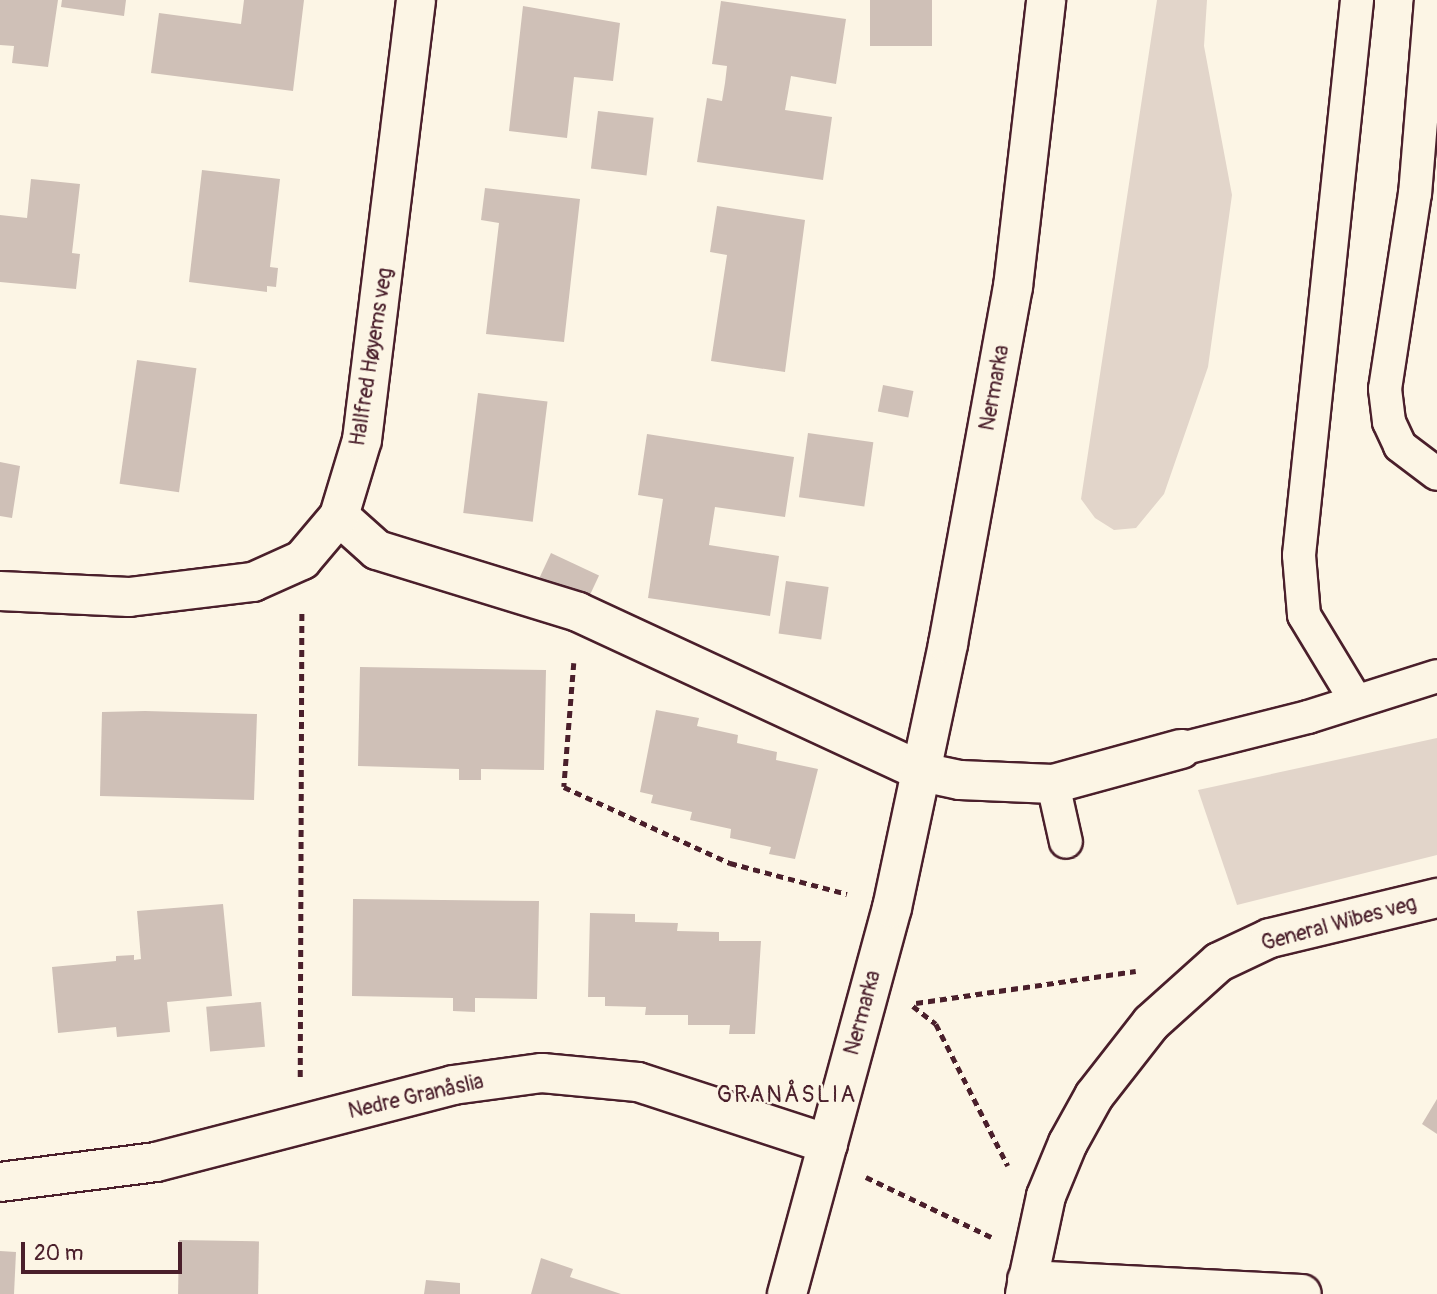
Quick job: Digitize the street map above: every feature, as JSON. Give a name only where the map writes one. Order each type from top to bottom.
[{"type":"street","name":"Hallfred Høyems veg","points":[[0,591],[129,597],[253,582],[302,560],[339,516],[362,440],[416,0]]},
{"type":"street","name":"Nermarka","points":[[788,1294],[892,908],[922,772],[1013,287],[1046,0]]},
{"type":"street","points":[[339,516],[377,550],[578,612],[922,772],[960,780],[1053,784],[1181,749]]},
{"type":"street","name":"General Wibes veg","points":[[1028,1273],[1046,1196],[1094,1096],[1151,1023],[1219,962],[1270,938],[1437,898]]},
{"type":"street","name":"Nedre Granåslia","points":[[0,1182],[156,1162],[453,1084],[542,1073],[638,1082],[828,1144]]},
{"type":"street","points":[[1028,1273],[1195,1292],[1302,1294]]},
{"type":"lane","points":[[1356,701],[1304,615],[1300,555],[1357,0]]},
{"type":"lane","points":[[1431,0],[1415,193],[1385,389],[1389,422],[1400,446],[1437,474]]},
{"type":"lane","points":[[1181,749],[1437,676]]},
{"type":"lane","points":[[1053,784],[1066,842]]},
{"type":"path","points":[[300,1125],[302,560]]},
{"type":"path","points":[[578,612],[564,787],[730,863],[892,908]]},
{"type":"path","points":[[1013,1176],[936,1024],[910,1004],[1144,970]]},
{"type":"path","points":[[828,1144],[860,1174],[998,1241],[1028,1273]]},
{"type":"shaded area","points":[[1157,0],[1207,0],[1204,46],[1232,195],[1208,367],[1164,494],[1136,528],[1114,530],[1095,518],[1081,499]]},
{"type":"shaded area","points":[[1437,738],[1437,855],[1237,905],[1198,790]]},
{"type":"building","points":[[0,0],[58,0],[48,67],[12,63],[14,46],[0,45]]},
{"type":"building","points":[[62,0],[126,0],[124,16],[61,7]]},
{"type":"building","points":[[244,0],[304,0],[293,91],[151,73],[159,13],[241,24]]},
{"type":"building","points":[[870,0],[932,0],[932,46],[870,46]]},
{"type":"building","points":[[721,1],[846,19],[836,84],[791,76],[785,110],[832,117],[823,180],[697,162],[707,98],[722,101],[725,83],[727,66],[712,64]]},
{"type":"building","points":[[523,6],[620,23],[613,81],[574,77],[567,138],[509,131]]},
{"type":"building","points":[[598,111],[654,118],[647,175],[591,169]]},
{"type":"building","points":[[202,170],[280,179],[270,267],[278,268],[276,287],[267,286],[267,292],[189,282]]},
{"type":"building","points":[[31,179],[80,184],[72,253],[80,254],[76,289],[0,282],[0,215],[27,218]]},
{"type":"building","points":[[485,188],[580,199],[564,342],[486,334],[499,223],[481,220]]},
{"type":"building","points":[[717,206],[805,220],[785,372],[711,361],[727,255],[710,252]]},
{"type":"building","points":[[137,360],[196,368],[179,492],[120,484]]},
{"type":"building","points":[[883,385],[913,391],[908,417],[878,412]]},
{"type":"building","points":[[478,393],[547,402],[533,522],[463,513]]},
{"type":"building","points":[[808,433],[873,442],[864,507],[799,497]]},
{"type":"building","points":[[647,434],[794,457],[785,517],[715,507],[709,545],[779,556],[770,616],[648,598],[663,499],[638,495]]},
{"type":"building","points":[[0,462],[20,466],[12,518],[0,516]]},
{"type":"building","points":[[551,553],[599,575],[587,601],[539,578]]},
{"type":"building","points":[[786,581],[829,587],[821,639],[779,633]]},
{"type":"building","points":[[360,667],[546,670],[544,770],[481,769],[481,780],[459,780],[459,769],[358,766]]},
{"type":"building","points":[[656,710],[699,718],[697,726],[738,735],[737,743],[777,752],[776,760],[818,769],[795,859],[769,854],[771,847],[730,838],[731,829],[690,820],[692,812],[651,803],[653,795],[640,792]]},
{"type":"building","points":[[102,712],[257,714],[254,800],[100,796]]},
{"type":"building","points":[[353,899],[539,901],[537,999],[475,998],[475,1012],[453,1011],[453,998],[352,996]]},
{"type":"building","points":[[223,904],[232,996],[167,1002],[170,1032],[117,1037],[116,1027],[58,1033],[52,967],[116,961],[116,956],[134,955],[134,960],[141,959],[137,911]]},
{"type":"building","points":[[590,913],[635,914],[635,922],[678,923],[677,931],[719,932],[719,941],[761,941],[755,1034],[729,1034],[730,1025],[688,1025],[688,1015],[645,1015],[646,1007],[605,1006],[605,997],[588,997]]},
{"type":"building","points":[[261,1002],[265,1047],[210,1052],[206,1007]]},
{"type":"building","points":[[1437,1099],[1437,1134],[1422,1124]]},
{"type":"building","points":[[179,1240],[259,1241],[258,1294],[178,1294]]},
{"type":"building","points":[[0,1251],[16,1252],[14,1294],[0,1294]]},
{"type":"building","points":[[541,1258],[573,1269],[570,1277],[621,1294],[531,1294]]},
{"type":"building","points":[[426,1280],[460,1283],[460,1294],[424,1294]]},
{"type":"district","name":"GRANÅSLIA","points":[[787,1095]]}]
